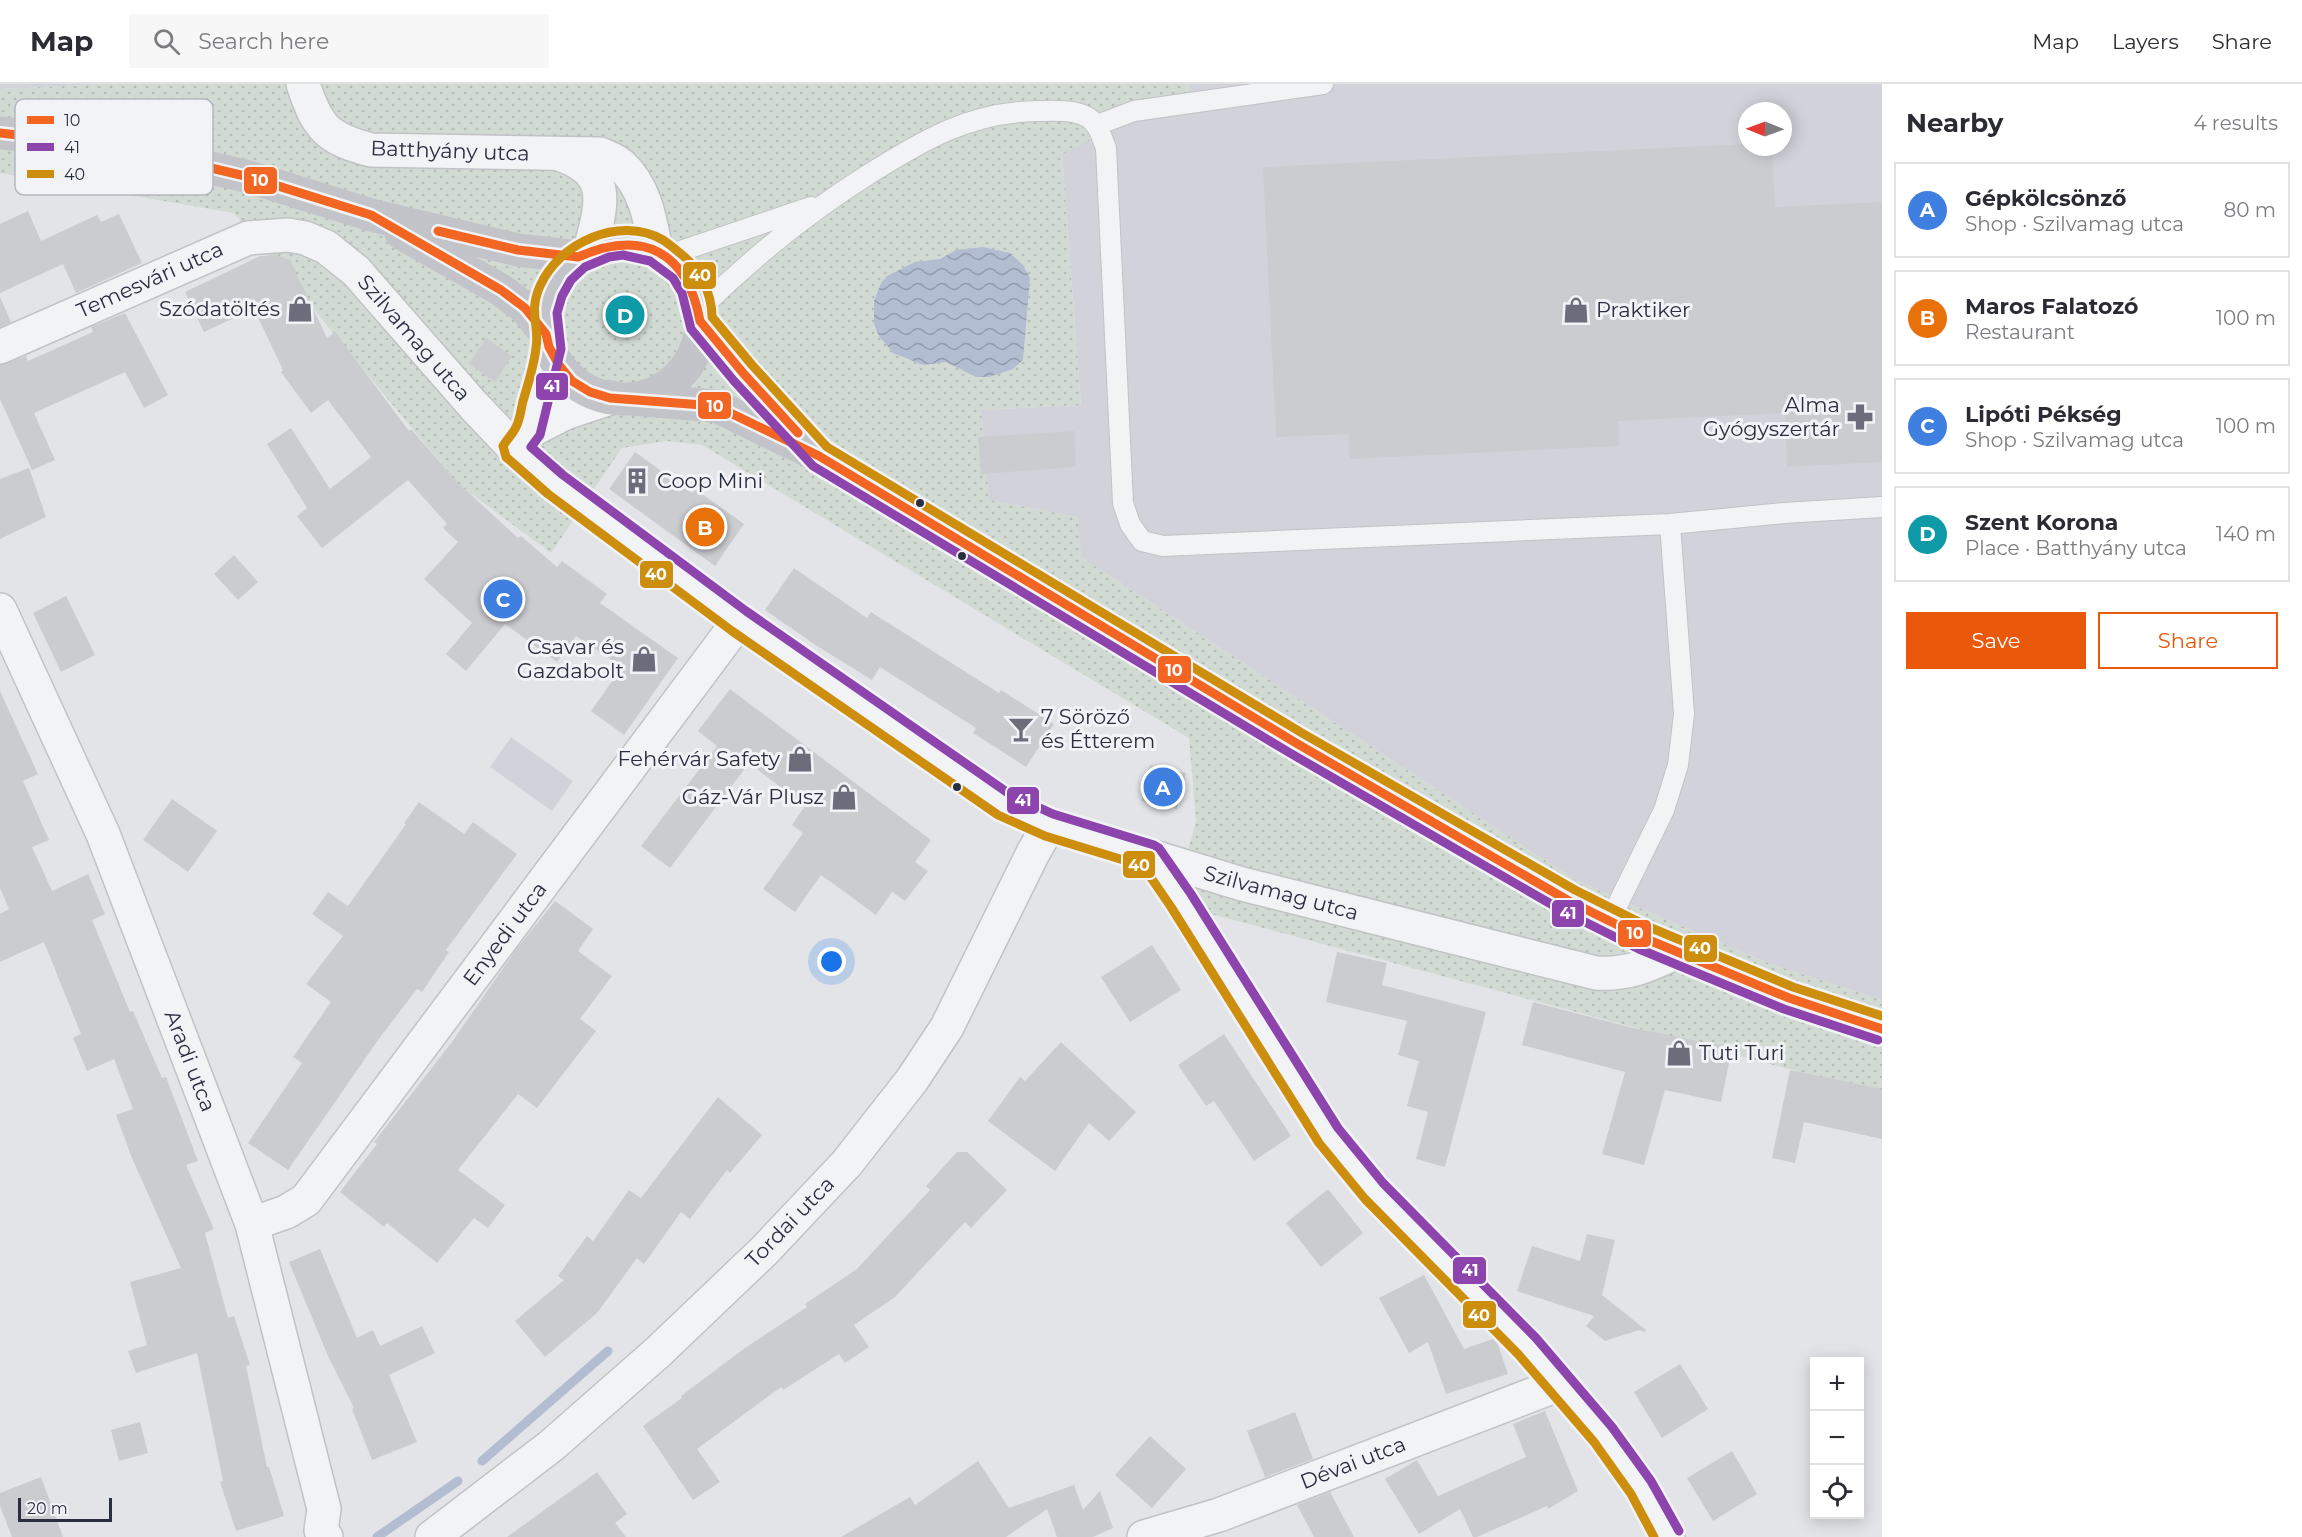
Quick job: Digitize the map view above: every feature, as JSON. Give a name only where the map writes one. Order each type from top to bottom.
[{"type":"main road","points":[[0,134],[15,136]]},
{"type":"main road","points":[[213,168],[249,177],[371,215],[518,250],[584,254]]},
{"type":"main road","points":[[371,215],[501,290],[525,308],[548,340],[559,365],[572,381],[590,392],[620,398],[716,406],[819,456],[1296,743],[1559,896],[1609,922],[1677,952],[1789,998],[1882,1029]]},
{"type":"main road","points":[[548,340],[545,312],[551,291],[562,272],[584,254],[606,245],[623,243],[640,245],[661,253],[682,270],[693,288],[700,315],[698,343],[688,364],[672,381],[653,393],[620,398]]},
{"type":"main road","points":[[700,315],[744,373],[819,456]]},
{"type":"street","name":"Batthyány utca","points":[[303,84],[314,113],[325,130],[344,143],[371,150],[600,154],[620,163],[640,188],[661,253]]},
{"type":"street","name":"Batthyány utca","points":[[559,154],[579,161],[592,172],[598,187],[598,220],[584,254]]},
{"type":"street","name":"Temesvári utca","points":[[0,347],[248,238],[288,235],[305,238]]},
{"type":"street","name":"Szilvamag utca","points":[[305,238],[326,247],[356,271],[474,406],[521,440],[555,484],[739,621],[1005,805],[1070,822],[1150,856],[1242,884],[1596,973],[1611,974],[1643,968],[1677,952]]},
{"type":"street","points":[[521,440],[548,340]]},
{"type":"street","points":[[521,440],[565,413],[620,398]]},
{"type":"street","name":"Aradi utca","points":[[0,610],[104,834],[252,1224],[324,1509],[318,1535]]},
{"type":"street","name":"Enyedi utca","points":[[252,1224],[286,1212],[306,1200],[739,621]]},
{"type":"street","name":"Tordai utca","points":[[432,1537],[551,1446],[657,1353],[764,1251],[847,1163],[912,1080],[947,1027],[1033,853],[1070,822]]},
{"type":"street","points":[[1150,856],[1181,900],[1328,1135],[1374,1191],[1527,1346],[1560,1384],[1603,1435],[1635,1479],[1668,1537]]},
{"type":"street","name":"Szilvamag utca","points":[[1558,963],[1617,956],[1644,938]]},
{"type":"street","name":"Dévai utca","points":[[1144,1537],[1219,1515],[1560,1384]]},
{"type":"lane","points":[[1096,124],[1134,111],[1323,84]]},
{"type":"lane","points":[[700,315],[741,269],[822,204],[917,144],[951,128],[1009,112],[1079,113],[1096,124],[1106,148],[1123,502],[1130,524],[1142,541],[1163,546],[1209,545],[1670,524],[1882,507]]},
{"type":"lane","points":[[661,253],[822,204]]},
{"type":"lane","points":[[1609,922],[1664,810],[1678,765],[1684,714],[1670,524]]},
{"type":"shaded area","points":[[0,84],[108,84],[0,89]]},
{"type":"shaded area","points":[[108,84],[1189,84],[1188,92],[1062,154],[1081,405],[981,410],[989,500],[1078,517],[1081,557],[1577,881],[1768,963],[1882,1000],[1882,1094],[1174,904],[1196,821],[1189,738],[702,445],[666,441],[622,448],[551,553],[458,484],[234,213],[129,195],[213,195],[213,99],[15,99],[15,176],[0,173],[0,89]]},
{"type":"shaded area","points":[[1189,84],[1882,84],[1882,1000],[1768,963],[1577,881],[1081,557],[1077,517],[989,500],[981,410],[1081,405],[1062,153],[1188,92]]},
{"type":"shaded area","points":[[511,737],[573,781],[552,811],[490,767]]},
{"type":"water","points":[[983,247],[1010,253],[1023,265],[1030,278],[1023,360],[1013,369],[989,377],[976,377],[946,362],[923,365],[893,353],[879,336],[874,324],[874,301],[881,283],[887,276],[915,262],[940,259],[956,250]]},
{"type":"building","name":"Praktiker","points":[[1738,144],[1738,156],[1772,156],[1775,207],[1882,202],[1882,462],[1787,467],[1785,413],[1618,421],[1619,446],[1350,459],[1349,434],[1276,437],[1263,167]]},
{"type":"building","points":[[28,211],[41,241],[97,215],[101,222],[119,214],[142,263],[76,293],[63,264],[0,293],[0,224]]},
{"type":"building","points":[[276,255],[290,260],[327,338],[335,332],[409,431],[411,429],[456,481],[518,538],[521,536],[557,567],[562,561],[607,594],[600,603],[678,658],[624,735],[591,711],[622,667],[576,636],[557,662],[505,624],[466,671],[446,654],[472,623],[424,579],[458,542],[443,528],[447,524],[408,480],[322,548],[297,516],[307,508],[267,444],[291,428],[330,489],[371,457],[328,400],[311,413],[281,372],[283,370],[254,309],[204,332],[185,292],[260,256]]},
{"type":"building","points":[[0,297],[11,322],[0,327]]},
{"type":"building","points":[[125,313],[168,395],[144,408],[125,372],[34,413],[55,460],[32,470],[0,399],[0,365],[26,356],[28,361],[93,332],[91,327]]},
{"type":"building","points":[[486,338],[512,356],[495,382],[469,364]]},
{"type":"building","points":[[1074,431],[1076,467],[981,474],[978,437]]},
{"type":"building","points":[[635,452],[692,493],[695,489],[744,524],[715,566],[609,489]]},
{"type":"building","points":[[29,468],[46,517],[0,539],[0,479]]},
{"type":"building","points":[[234,555],[258,582],[238,600],[214,574]]},
{"type":"building","points":[[794,568],[867,618],[871,612],[999,693],[1001,690],[1054,724],[1026,767],[973,733],[976,728],[880,667],[872,680],[765,610]]},
{"type":"building","points":[[66,596],[95,655],[61,672],[33,613]]},
{"type":"building","points":[[730,689],[931,840],[915,862],[928,871],[905,901],[892,892],[876,915],[821,875],[795,912],[763,889],[803,833],[792,825],[805,806],[749,763],[670,868],[641,846],[717,746],[698,731]]},
{"type":"building","points":[[0,691],[38,774],[23,781],[49,840],[32,847],[52,891],[88,874],[105,914],[92,920],[130,1012],[133,1011],[162,1078],[166,1077],[198,1161],[186,1165],[214,1229],[205,1233],[228,1318],[234,1316],[250,1365],[246,1366],[267,1467],[269,1467],[284,1516],[236,1531],[220,1482],[223,1481],[197,1353],[136,1373],[128,1351],[147,1345],[130,1282],[181,1268],[132,1158],[116,1115],[133,1109],[114,1059],[87,1071],[73,1038],[81,1034],[44,942],[0,962],[0,914],[9,909],[0,888]]},
{"type":"building","points":[[1150,765],[1186,773],[1177,809],[1141,801]]},
{"type":"building","points":[[172,799],[217,831],[188,872],[143,840]]},
{"type":"building","points":[[419,802],[464,834],[473,822],[517,854],[446,950],[449,952],[422,992],[417,989],[378,1040],[288,1170],[248,1143],[302,1063],[293,1057],[331,1002],[306,984],[343,936],[312,914],[328,892],[348,906]]},
{"type":"building","points":[[555,901],[593,929],[578,951],[612,976],[580,1019],[596,1031],[537,1108],[518,1094],[458,1170],[505,1205],[488,1228],[474,1218],[437,1263],[387,1223],[384,1227],[340,1192],[377,1144],[374,1142],[452,1042],[515,951]]},
{"type":"building","points":[[1152,945],[1181,990],[1130,1022],[1101,977]]},
{"type":"building","points":[[1337,952],[1387,963],[1382,985],[1486,1012],[1445,1167],[1416,1159],[1428,1112],[1407,1106],[1419,1061],[1398,1055],[1407,1021],[1326,1002]]},
{"type":"building","points":[[1533,1002],[1633,1028],[1732,1048],[1721,1102],[1665,1090],[1644,1165],[1602,1154],[1625,1072],[1522,1045]]},
{"type":"building","points":[[1224,1034],[1291,1136],[1254,1161],[1214,1101],[1206,1106],[1178,1065]]},
{"type":"building","points":[[1061,1042],[1136,1112],[1109,1141],[1089,1123],[1055,1171],[988,1121],[1020,1077],[1025,1081]]},
{"type":"building","points":[[1790,1070],[1882,1089],[1882,1139],[1804,1122],[1795,1163],[1772,1158]]},
{"type":"building","points":[[718,1097],[762,1135],[730,1173],[727,1170],[690,1219],[681,1212],[644,1264],[637,1258],[597,1313],[545,1357],[515,1321],[564,1280],[558,1276],[587,1236],[593,1241],[629,1190],[641,1198]]},
{"type":"building","points":[[957,1152],[967,1152],[1007,1190],[971,1228],[965,1222],[895,1297],[854,1325],[869,1347],[845,1363],[839,1354],[783,1390],[781,1387],[697,1449],[720,1482],[693,1500],[643,1426],[745,1348],[807,1307],[805,1304],[857,1269],[930,1190],[926,1186]]},
{"type":"building","points":[[1328,1189],[1363,1233],[1321,1267],[1286,1223]]},
{"type":"building","points":[[1587,1234],[1615,1240],[1602,1295],[1646,1330],[1645,1332],[1639,1330],[1605,1341],[1586,1326],[1594,1316],[1517,1291],[1532,1246],[1580,1261]]},
{"type":"building","points":[[320,1249],[357,1338],[373,1330],[380,1346],[422,1326],[435,1353],[389,1375],[417,1442],[372,1460],[352,1409],[354,1408],[328,1356],[289,1262]]},
{"type":"building","points":[[1424,1275],[1464,1349],[1493,1339],[1497,1342],[1508,1374],[1446,1394],[1428,1342],[1409,1353],[1379,1298]]},
{"type":"building","points":[[1680,1364],[1708,1409],[1662,1438],[1634,1392]]},
{"type":"building","points":[[1545,1411],[1578,1491],[1548,1509],[1547,1506],[1477,1537],[1473,1537],[1460,1509],[1419,1534],[1385,1479],[1417,1460],[1438,1496],[1526,1457],[1513,1424]]},
{"type":"building","points":[[1295,1412],[1313,1459],[1265,1477],[1247,1431]]},
{"type":"building","points":[[140,1422],[148,1453],[119,1461],[111,1430]]},
{"type":"building","points":[[1150,1436],[1186,1469],[1152,1508],[1115,1475]]},
{"type":"building","points":[[1732,1451],[1757,1494],[1713,1521],[1687,1478]]},
{"type":"building","points":[[978,1461],[1009,1508],[1074,1485],[1083,1510],[1100,1491],[1113,1528],[1093,1537],[1057,1537],[1047,1509],[1006,1537],[841,1537],[910,1497],[915,1505]]},
{"type":"building","points":[[597,1472],[627,1514],[615,1523],[626,1537],[507,1537]]},
{"type":"building","points":[[41,1477],[63,1537],[12,1537],[0,1506],[0,1493]]},
{"type":"building","points":[[1330,1492],[1354,1537],[1314,1537],[1297,1505]]},
{"type":"waterway","points":[[482,1461],[608,1351]]},
{"type":"waterway","points":[[377,1537],[458,1481]]},
{"type":"transit line","name":"10","points":[[0,133],[15,135]]},
{"type":"transit line","name":"10","points":[[213,168],[249,177],[371,215],[501,290],[525,308],[546,334],[549,347],[559,365],[572,381],[590,392],[610,398],[716,406],[819,456],[1296,743],[1569,901],[1644,938],[1789,998],[1882,1029]]},
{"type":"transit line","name":"10","points":[[438,231],[518,250],[578,257]]},
{"type":"transit line","name":"40","points":[[1654,1537],[1631,1494],[1594,1442],[1518,1354],[1365,1199],[1319,1143],[1143,866],[1045,836],[998,815],[732,631],[548,494],[506,457],[503,446],[518,421],[534,361],[537,340],[535,304],[540,286],[561,257],[592,238],[610,232],[628,231],[646,233],[663,240],[688,260],[699,274],[710,299],[712,317],[752,365],[827,447],[1302,733],[1575,890],[1649,927],[1793,987],[1882,1016]]},
{"type":"transit line","name":"10","points":[[578,257],[601,249],[623,245],[642,246],[658,252],[673,263],[685,278],[694,297],[700,321]]},
{"type":"transit line","name":"41","points":[[1679,1531],[1651,1481],[1612,1427],[1536,1338],[1383,1183],[1338,1128],[1191,894],[1159,848],[1053,814],[1011,795],[746,611],[563,475],[531,447],[540,435],[561,349],[557,313],[562,296],[571,280],[585,267],[609,257],[623,255],[650,261],[673,278],[682,293],[691,329],[734,381],[813,466],[1290,753],[1563,911],[1639,949],[1784,1009],[1878,1040]]},
{"type":"transit line","name":"10","points":[[700,321],[743,373],[798,433]]},
{"type":"place","name":"Szódatöltés","points":[[300,309]]},
{"type":"place","name":"Praktiker","points":[[1576,310]]},
{"type":"place","name":"Szent Korona","points":[[625,315]]},
{"type":"place","name":"Alma Gyógyszertár","points":[[1860,417]]},
{"type":"place","name":"Coop Mini","points":[[637,481]]},
{"type":"place","name":"Maros Falatozó","points":[[705,527]]},
{"type":"place","name":"Lipóti Pékség","points":[[503,599]]},
{"type":"place","name":"Csavar és Gazdabolt","points":[[644,659]]},
{"type":"place","name":"7 Söröző és Étterem","points":[[1021,729]]},
{"type":"place","name":"Fehérvár Safety","points":[[800,759]]},
{"type":"place","name":"Gépkölcsönző","points":[[1163,787]]},
{"type":"place","name":"Gáz-Vár Plusz","points":[[844,797]]},
{"type":"place","name":"Tuti Turi","points":[[1679,1053]]}]
